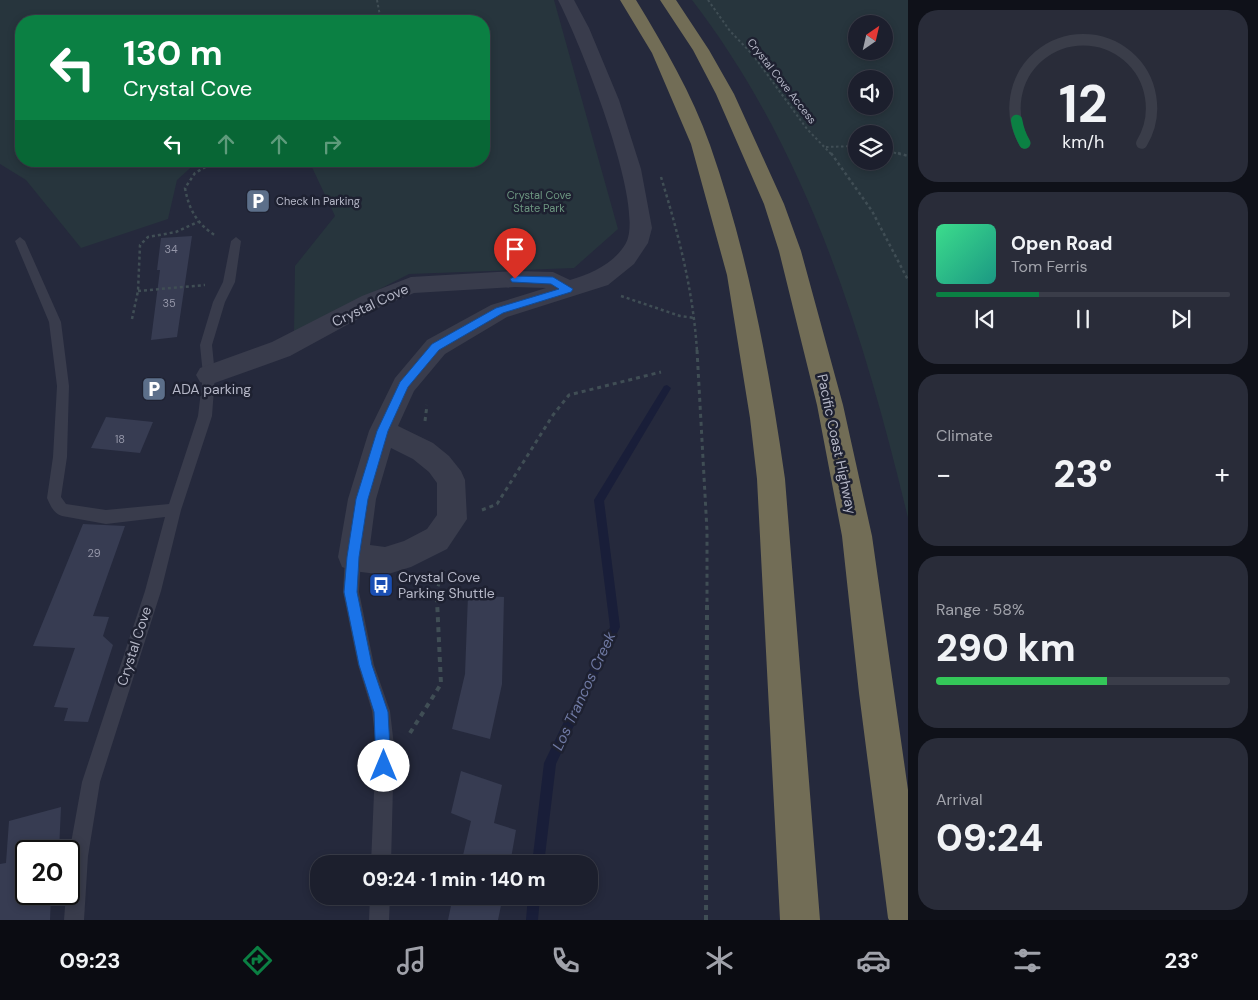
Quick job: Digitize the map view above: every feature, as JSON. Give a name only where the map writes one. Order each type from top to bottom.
[{"type":"highway","points":[[628,0],[660,53],[700,144],[741,293],[763,418],[771,479],[800,920]]},
{"type":"highway","name":"Pacific Coast Highway","points":[[668,0],[701,50],[725,94],[774,204],[790,251],[808,319],[830,405],[857,536],[876,693],[908,918]]},
{"type":"street","points":[[382,431],[424,451],[439,464],[451,480],[452,519],[436,539],[411,553],[385,561],[353,557],[362,499],[382,431],[404,385],[436,347],[499,311],[600,279],[626,259],[637,243],[641,228],[631,169],[610,100],[581,28],[566,0]]},
{"type":"street","name":"Crystal Cove","points":[[209,375],[281,348],[370,302],[411,285],[515,279],[553,280],[568,289]]},
{"type":"lane","points":[[20,241],[54,322],[63,386],[60,456],[54,498],[62,510],[106,517],[174,510]]},
{"type":"lane","name":"Crystal Cove","points":[[74,920],[78,856],[91,782],[153,590],[174,510],[205,416],[209,375],[206,345],[219,302],[229,282],[236,241]]},
{"type":"lane","points":[[353,557],[351,592],[366,665],[381,712],[385,746],[381,855]]},
{"type":"lane","points":[[379,920],[380,905]]},
{"type":"path","points":[[377,0],[380,15]]},
{"type":"path","name":"Crystal Cove Access","points":[[708,0],[730,32],[753,55],[807,129],[826,147],[872,211],[908,280]]},
{"type":"path","points":[[826,147],[848,146]]},
{"type":"path","points":[[893,152],[908,156]]},
{"type":"path","points":[[206,167],[195,173],[185,188],[187,207],[198,222],[215,236],[236,241]]},
{"type":"path","points":[[661,176],[683,249],[695,318],[707,530],[706,920]]},
{"type":"path","points":[[132,319],[138,291],[140,245],[148,237],[176,232],[198,222]]},
{"type":"path","points":[[138,291],[229,282]]},
{"type":"path","points":[[591,282],[642,304],[680,316],[695,318]]},
{"type":"path","points":[[452,519],[497,504],[553,414],[569,395],[661,372]]},
{"type":"green space","name":"Crystal Cove State Park","points":[[0,0],[554,0],[618,229],[574,268],[409,274],[294,333],[295,266],[335,216],[312,167],[490,167],[490,15],[15,15],[15,167],[191,167],[177,180],[168,219],[81,248],[26,180],[0,164]]},
{"type":"green space","points":[[692,0],[908,0],[908,518],[891,449],[851,313],[827,247],[800,182],[768,119],[733,58]]},
{"type":"building","points":[[192,236],[177,337],[151,340],[160,270],[157,270],[161,238]]},
{"type":"building","points":[[106,417],[153,422],[140,453],[91,448]]},
{"type":"building","points":[[83,524],[125,526],[93,616],[109,617],[103,636],[113,645],[88,722],[64,721],[68,708],[54,707],[75,648],[33,646]]},
{"type":"building","points":[[468,595],[504,597],[502,684],[490,739],[452,729],[465,674]]},
{"type":"building","points":[[461,771],[502,785],[494,823],[516,830],[512,855],[463,855],[471,821],[451,813]]},
{"type":"building","points":[[61,807],[60,840],[15,840],[15,905],[51,905],[50,920],[0,920],[0,864],[6,863],[9,821]]},
{"type":"building","points":[[451,905],[501,905],[498,920],[448,920]]},
{"type":"waterway","name":"Los Trancos Creek","points":[[539,855],[550,763],[615,627],[599,500],[667,388]]},
{"type":"waterway","name":"Los Trancos Creek","points":[[532,920],[533,905]]},
{"type":"place","name":"Check In Parking","points":[[258,201]]},
{"type":"place","name":"ADA parking","points":[[154,389]]},
{"type":"place","name":"Crystal Cove Parking Shuttle","points":[[381,585]]},
{"type":"route","points":[[384,766],[385,746],[381,712],[366,665],[351,592],[353,557],[362,499],[376,457],[382,431],[404,385],[436,347],[499,311],[568,289],[553,280],[515,279]]}]
